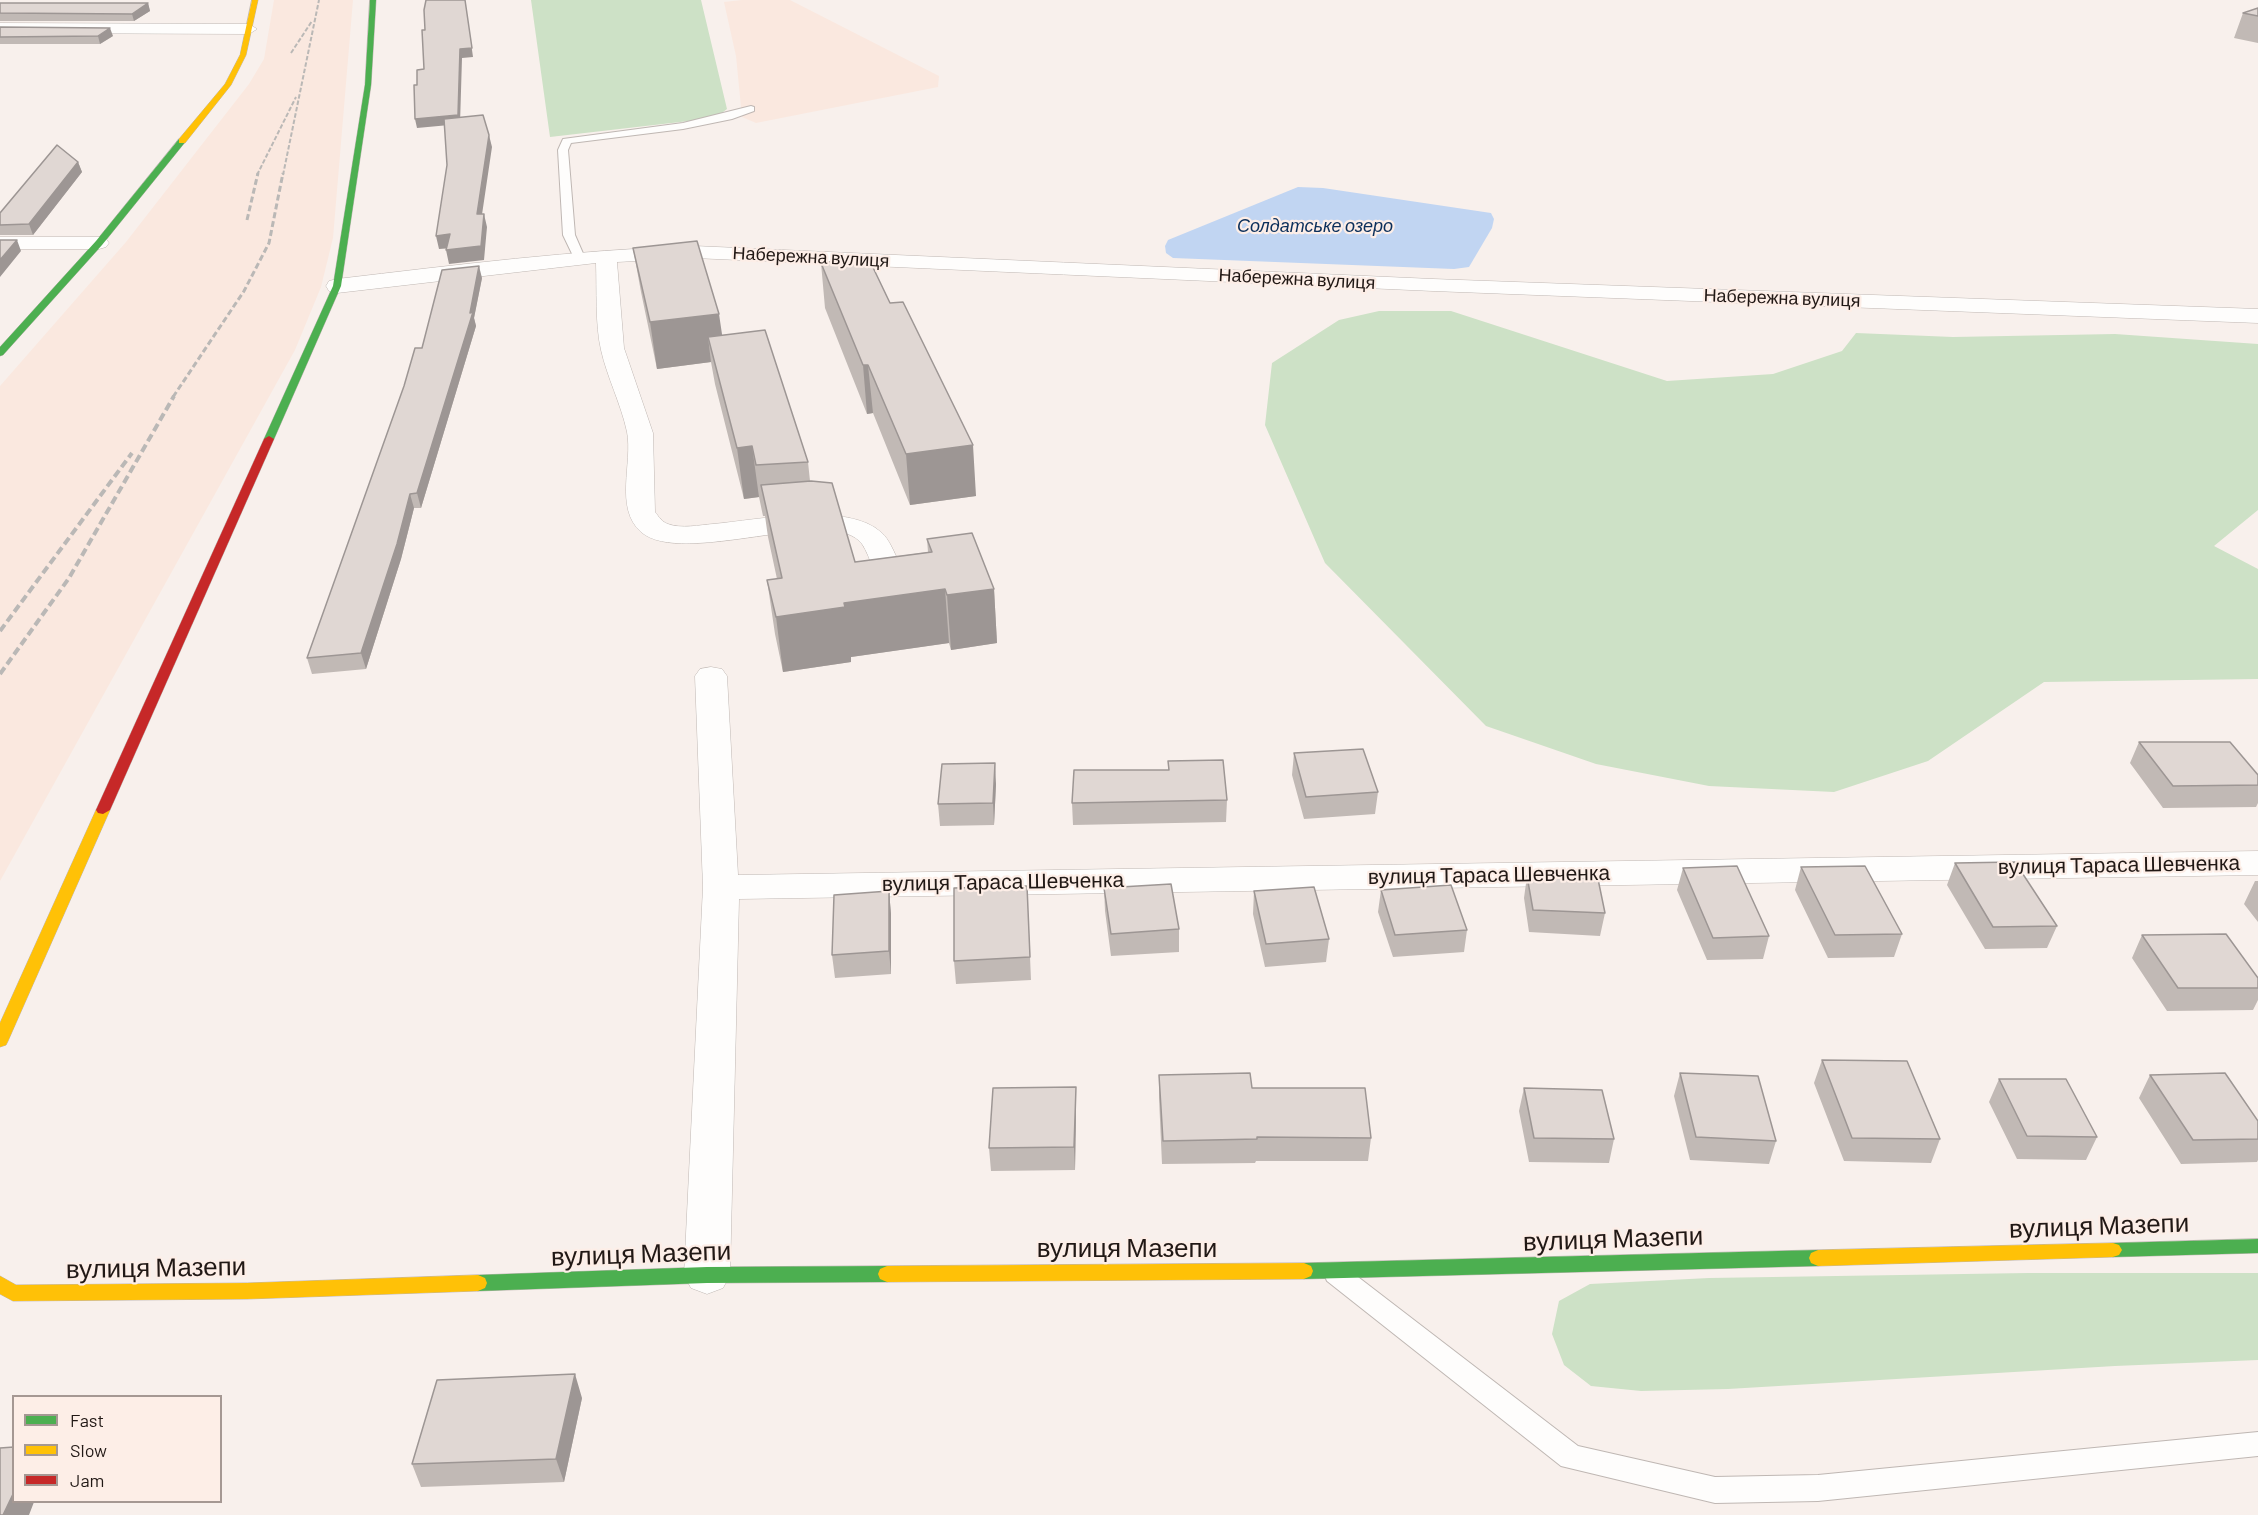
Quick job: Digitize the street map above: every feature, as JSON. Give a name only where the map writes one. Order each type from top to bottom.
[{"type":"street","points":[[0,353],[99,243],[228,85],[243,55],[255,0]]},
{"type":"street","points":[[0,1041],[337,286],[368,85],[373,0]]},
{"type":"street","points":[[0,28],[249,29]]},
{"type":"street","points":[[0,243],[99,243]]},
{"type":"street","name":"Набережна вулиця","points":[[337,286],[511,264],[694,252],[1433,285],[2258,316]]},
{"type":"street","points":[[606,256],[612,348],[640,433],[641,513],[651,526],[663,533],[692,534],[810,523],[839,523],[859,528],[874,540],[898,601]]},
{"type":"street","points":[[707,1275],[721,887],[711,676]]},
{"type":"street","name":"вулиця Тараса Шевченка","points":[[721,887],[2258,863]]},
{"type":"street","name":"вулиця Мазепи","points":[[0,1284],[13,1293],[236,1291],[707,1275],[1332,1271],[2258,1246]]},
{"type":"lane","points":[[579,258],[569,235],[563,150],[567,141],[689,125],[726,118],[751,109]]},
{"type":"lane","points":[[1332,1271],[1571,1457],[1715,1490],[1818,1488],[2258,1444]]},
{"type":"shaded area","points":[[274,0],[353,0],[333,238],[321,287],[295,350],[0,881],[0,386],[126,242],[249,84],[264,59]]},
{"type":"shaded area","points":[[790,0],[939,76],[938,87],[756,123],[742,117],[736,56],[724,2]]},
{"type":"green space","points":[[531,0],[701,0],[727,109],[715,118],[550,137]]},
{"type":"green space","points":[[1379,311],[1451,311],[1667,381],[1773,374],[1842,351],[1856,333],[1953,337],[2115,334],[2258,344],[2258,510],[2214,546],[2258,569],[2258,679],[2044,682],[1928,761],[1834,792],[1709,786],[1596,764],[1486,726],[1325,563],[1265,425],[1272,363],[1339,320]]},
{"type":"green space","points":[[2028,1273],[2258,1273],[2258,1360],[2115,1366],[1728,1389],[1641,1391],[1591,1386],[1564,1365],[1552,1334],[1559,1301],[1590,1284],[1709,1278]]},
{"type":"water","name":"Солдатське озеро","points":[[1298,187],[1323,188],[1491,213],[1494,219],[1492,228],[1469,267],[1454,269],[1173,258],[1166,253],[1165,246],[1168,240]]},
{"type":"building","points":[[426,0],[465,0],[472,48],[460,49],[458,115],[415,119],[414,85],[417,85],[417,70],[424,69],[422,30],[425,30]]},
{"type":"building","points":[[0,3],[148,3],[132,14],[0,13]]},
{"type":"building","points":[[2258,8],[2258,16],[2243,13]]},
{"type":"building","points":[[0,27],[110,28],[98,36],[0,37]]},
{"type":"building","points":[[483,115],[489,135],[477,214],[484,214],[481,246],[446,250],[450,234],[436,236],[447,165],[444,119]]},
{"type":"building","points":[[57,145],[78,162],[29,224],[0,225],[0,213]]},
{"type":"building","points":[[0,240],[17,240],[0,260]]},
{"type":"building","points":[[697,241],[719,314],[650,322],[633,248]]},
{"type":"building","points":[[868,257],[890,303],[903,302],[973,445],[906,454],[868,365],[863,365],[821,263]]},
{"type":"building","points":[[479,266],[470,313],[473,312],[417,493],[410,494],[397,544],[361,653],[307,658],[404,386],[415,348],[422,348],[442,270]]},
{"type":"building","points":[[765,330],[808,462],[756,465],[752,446],[737,448],[708,337]]},
{"type":"building","points":[[811,481],[832,483],[855,562],[932,552],[927,539],[972,533],[994,589],[947,595],[945,589],[844,603],[845,607],[776,617],[767,580],[782,578],[761,485]]},
{"type":"building","points":[[2139,742],[2230,742],[2258,775],[2258,785],[2173,786]]},
{"type":"building","points":[[1363,749],[1378,792],[1306,797],[1294,753]]},
{"type":"building","points":[[1223,760],[1227,800],[1072,803],[1074,770],[1169,770],[1168,761]]},
{"type":"building","points":[[995,763],[993,803],[938,804],[942,764]]},
{"type":"building","points":[[2015,862],[2057,926],[1993,927],[1955,863]]},
{"type":"building","points":[[1737,866],[1769,936],[1713,938],[1683,868]]},
{"type":"building","points":[[1865,866],[1902,934],[1835,935],[1801,867]]},
{"type":"building","points":[[1527,876],[1598,879],[1605,913],[1533,910]]},
{"type":"building","points":[[1171,884],[1179,929],[1111,934],[1104,888]]},
{"type":"building","points":[[1451,885],[1467,930],[1395,935],[1381,890]]},
{"type":"building","points":[[1027,886],[1030,957],[954,961],[954,888]]},
{"type":"building","points":[[1314,887],[1329,939],[1266,944],[1254,891]]},
{"type":"building","points":[[889,891],[889,951],[832,955],[834,895]]},
{"type":"building","points":[[2226,934],[2258,978],[2258,988],[2178,988],[2142,935]]},
{"type":"building","points":[[1822,1060],[1907,1061],[1940,1139],[1852,1138]]},
{"type":"building","points":[[1250,1073],[1252,1088],[1365,1088],[1371,1138],[1257,1137],[1257,1139],[1163,1141],[1159,1075]]},
{"type":"building","points":[[1680,1073],[1758,1076],[1776,1141],[1696,1137]]},
{"type":"building","points":[[2225,1073],[2258,1121],[2258,1139],[2193,1140],[2150,1075]]},
{"type":"building","points":[[1999,1079],[2066,1079],[2097,1137],[2027,1136]]},
{"type":"building","points":[[1076,1087],[1074,1147],[989,1148],[993,1088]]},
{"type":"building","points":[[1524,1088],[1602,1090],[1614,1139],[1534,1138]]},
{"type":"building","points":[[575,1374],[556,1459],[412,1464],[437,1380]]},
{"type":"building","points":[[12,1447],[12,1496],[3,1515],[0,1515],[0,1448]]},
{"type":"railway","points":[[283,175],[319,0]]},
{"type":"railway","points":[[291,53],[312,21]]},
{"type":"railway","points":[[258,173],[296,97]]},
{"type":"railway","points":[[247,220],[258,173]]},
{"type":"railway","points":[[173,397],[244,291],[269,243],[283,173]]},
{"type":"railway","points":[[0,674],[69,578],[174,396]]},
{"type":"railway","points":[[0,631],[132,453]]},
{"type":"traffic: fast","points":[[269,439],[337,286],[368,85],[373,0]]},
{"type":"traffic: fast","points":[[0,353],[99,243],[182,141]]},
{"type":"traffic: fast","points":[[2113,1250],[2258,1246]]},
{"type":"traffic: fast","points":[[1304,1271],[1818,1258]]},
{"type":"traffic: fast","points":[[478,1283],[707,1275],[887,1274]]},
{"type":"traffic: slow","points":[[182,141],[228,85],[243,55],[255,0]]},
{"type":"traffic: slow","points":[[0,1041],[103,810]]},
{"type":"traffic: slow","points":[[1818,1258],[2113,1250]]},
{"type":"traffic: slow","points":[[887,1274],[1304,1271]]},
{"type":"traffic: slow","points":[[0,1284],[13,1293],[247,1291],[478,1283]]},
{"type":"traffic: jam","points":[[103,810],[269,439]]}]
